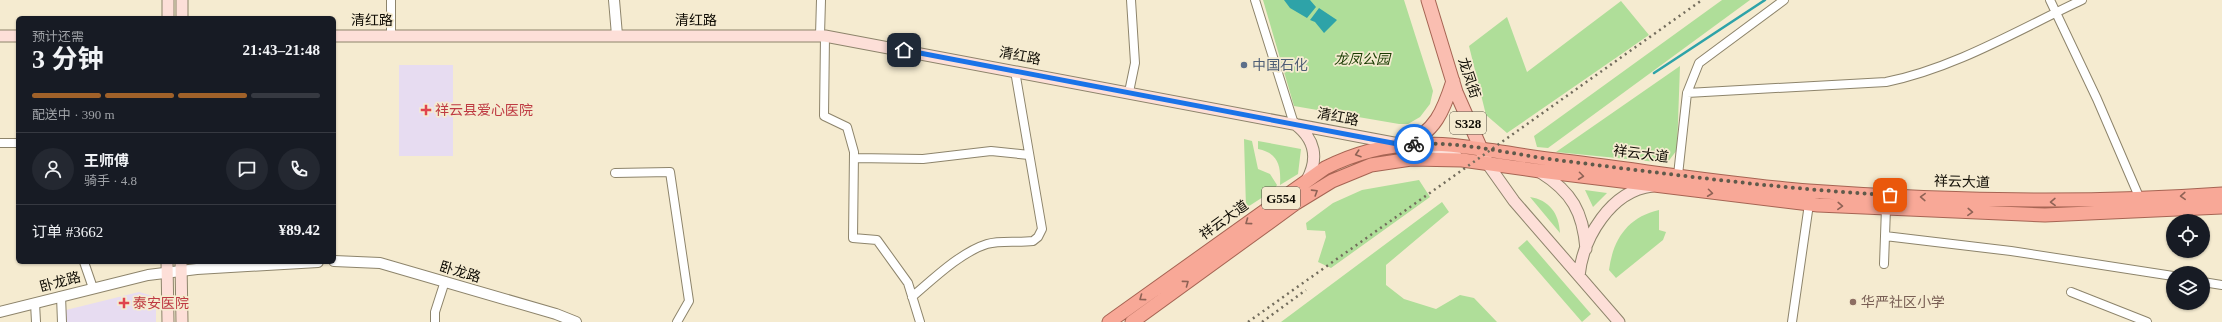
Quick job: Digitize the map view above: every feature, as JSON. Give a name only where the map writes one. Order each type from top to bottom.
[{"type":"highway","name":"祥云大道","points":[[1109,322],[1325,168],[1354,155],[1403,145],[1435,143],[1480,147],[1547,159],[1807,190],[2038,202],[2222,207]]},
{"type":"highway","name":"祥云大道","points":[[1132,322],[1296,203],[1349,173],[1377,164],[1410,159],[1448,158],[1540,171],[1809,204],[2045,215],[2140,205],[2222,194]]},
{"type":"main road","points":[[168,0],[168,16]]},
{"type":"main road","points":[[182,0],[182,16]]},
{"type":"main road","name":"龙凤街","points":[[1428,0],[1461,105],[1487,163]]},
{"type":"main road","name":"清红路","points":[[336,36],[822,35],[1129,92],[1403,145],[1487,163]]},
{"type":"main road","points":[[0,36],[16,36]]},
{"type":"main road","points":[[1403,145],[1420,138],[1434,125],[1444,107],[1453,81]]},
{"type":"main road","points":[[1294,124],[1308,135],[1313,146],[1314,161],[1307,180]]},
{"type":"main road","points":[[1487,163],[1514,201],[1619,322]]},
{"type":"main road","points":[[1540,171],[1559,184],[1572,200],[1581,221],[1586,250]]},
{"type":"main road","points":[[1579,276],[1586,250],[1598,224],[1616,203],[1634,191],[1655,185]]},
{"type":"main road","points":[[181,266],[182,322]]},
{"type":"main road","points":[[167,267],[168,322]]},
{"type":"street","points":[[391,0],[391,35]]},
{"type":"street","points":[[614,0],[617,35]]},
{"type":"street","points":[[821,0],[824,116],[847,126],[851,135],[854,158],[852,238],[877,240],[908,283],[920,322]]},
{"type":"street","points":[[1129,92],[1135,63],[1131,0]]},
{"type":"street","points":[[1255,0],[1294,124]]},
{"type":"street","points":[[1678,175],[1687,93],[1699,63],[1784,0]]},
{"type":"street","points":[[2050,0],[2097,99],[2140,205]]},
{"type":"street","points":[[1687,93],[1886,82],[1917,76],[1947,65],[2082,0]]},
{"type":"street","points":[[912,297],[935,276],[967,254],[988,244],[1033,241],[1038,237],[1042,229],[1015,71]]},
{"type":"street","points":[[0,143],[16,143]]},
{"type":"street","points":[[854,158],[922,159],[940,158],[968,152],[991,151],[1029,155]]},
{"type":"street","points":[[615,173],[670,172],[689,301],[676,322]]},
{"type":"street","points":[[1792,322],[1809,204]]},
{"type":"street","points":[[1884,264],[1886,208]]},
{"type":"street","points":[[1885,236],[2011,251],[2166,275]]},
{"type":"street","name":"卧龙路","points":[[336,261],[380,263],[576,322]]},
{"type":"street","points":[[85,264],[93,288]]},
{"type":"street","name":"卧龙路","points":[[0,312],[167,267],[250,264]]},
{"type":"street","points":[[435,322],[435,312],[445,282]]},
{"type":"street","points":[[2210,283],[2222,285]]},
{"type":"street","points":[[2070,292],[2147,322]]},
{"type":"street","points":[[61,296],[62,322]]},
{"type":"street","points":[[35,303],[36,322]]},
{"type":"shaded area","name":"祥云县爱心医院","points":[[399,65],[453,65],[453,156],[399,156]]},
{"type":"shaded area","name":"泰安医院","points":[[139,292],[156,297],[156,322],[66,322],[66,310]]},
{"type":"green space","name":"龙凤公园","points":[[1263,0],[1404,0],[1433,91],[1430,104],[1420,117],[1408,124],[1399,124],[1294,106]]},
{"type":"green space","points":[[1722,0],[1750,0],[1548,148],[1537,147],[1534,136]]},
{"type":"green space","points":[[1621,1],[1649,35],[1507,133],[1486,115],[1469,46],[1507,17],[1527,72]]},
{"type":"green space","points":[[1680,66],[1677,150],[1667,163],[1556,152]]},
{"type":"green space","points":[[1244,139],[1252,141],[1258,169],[1270,174],[1277,185],[1274,190],[1246,208]]},
{"type":"green space","points":[[1258,141],[1301,149],[1298,174],[1280,185],[1280,172],[1277,162],[1270,154],[1258,149]]},
{"type":"green space","points":[[1419,180],[1430,197],[1331,268],[1318,262],[1326,237],[1325,231],[1307,230],[1306,223],[1333,203],[1362,190]]},
{"type":"green space","points":[[1585,190],[1607,193],[1593,207]]},
{"type":"green space","points":[[1530,197],[1548,204],[1558,219],[1560,233]]},
{"type":"green space","points":[[1442,202],[1449,212],[1386,265],[1386,285],[1404,299],[1436,309],[1460,295],[1474,298],[1497,322],[1281,322]]},
{"type":"green space","points":[[1659,210],[1659,230],[1666,232],[1663,240],[1616,278],[1609,270],[1618,239],[1631,224],[1639,218],[1648,213]]},
{"type":"green space","points":[[1527,240],[1591,314],[1582,322],[1518,248]]},
{"type":"water","points":[[1284,0],[1310,0],[1316,7],[1307,18],[1290,8]]},
{"type":"water","points":[[1319,8],[1337,20],[1324,33],[1315,22],[1310,20]]},
{"type":"waterway","points":[[1654,73],[1765,0]]},
{"type":"railway","points":[[1248,322],[1702,0]]},
{"type":"railway","points":[[1262,322],[1306,290]]},
{"type":"way so far","points":[[1414,144],[1435,143],[1463,145],[1547,159],[1720,181],[1807,190],[1890,195]]},
{"type":"place","name":"中国石化","points":[[1244,65]]},
{"type":"place","name":"祥云县爱心医院","points":[[426,110]]},
{"type":"place","name":"华严社区小学","points":[[1853,302]]},
{"type":"place","name":"泰安医院","points":[[124,303]]},
{"type":"route","points":[[904,50],[1403,145],[1414,144]]}]
